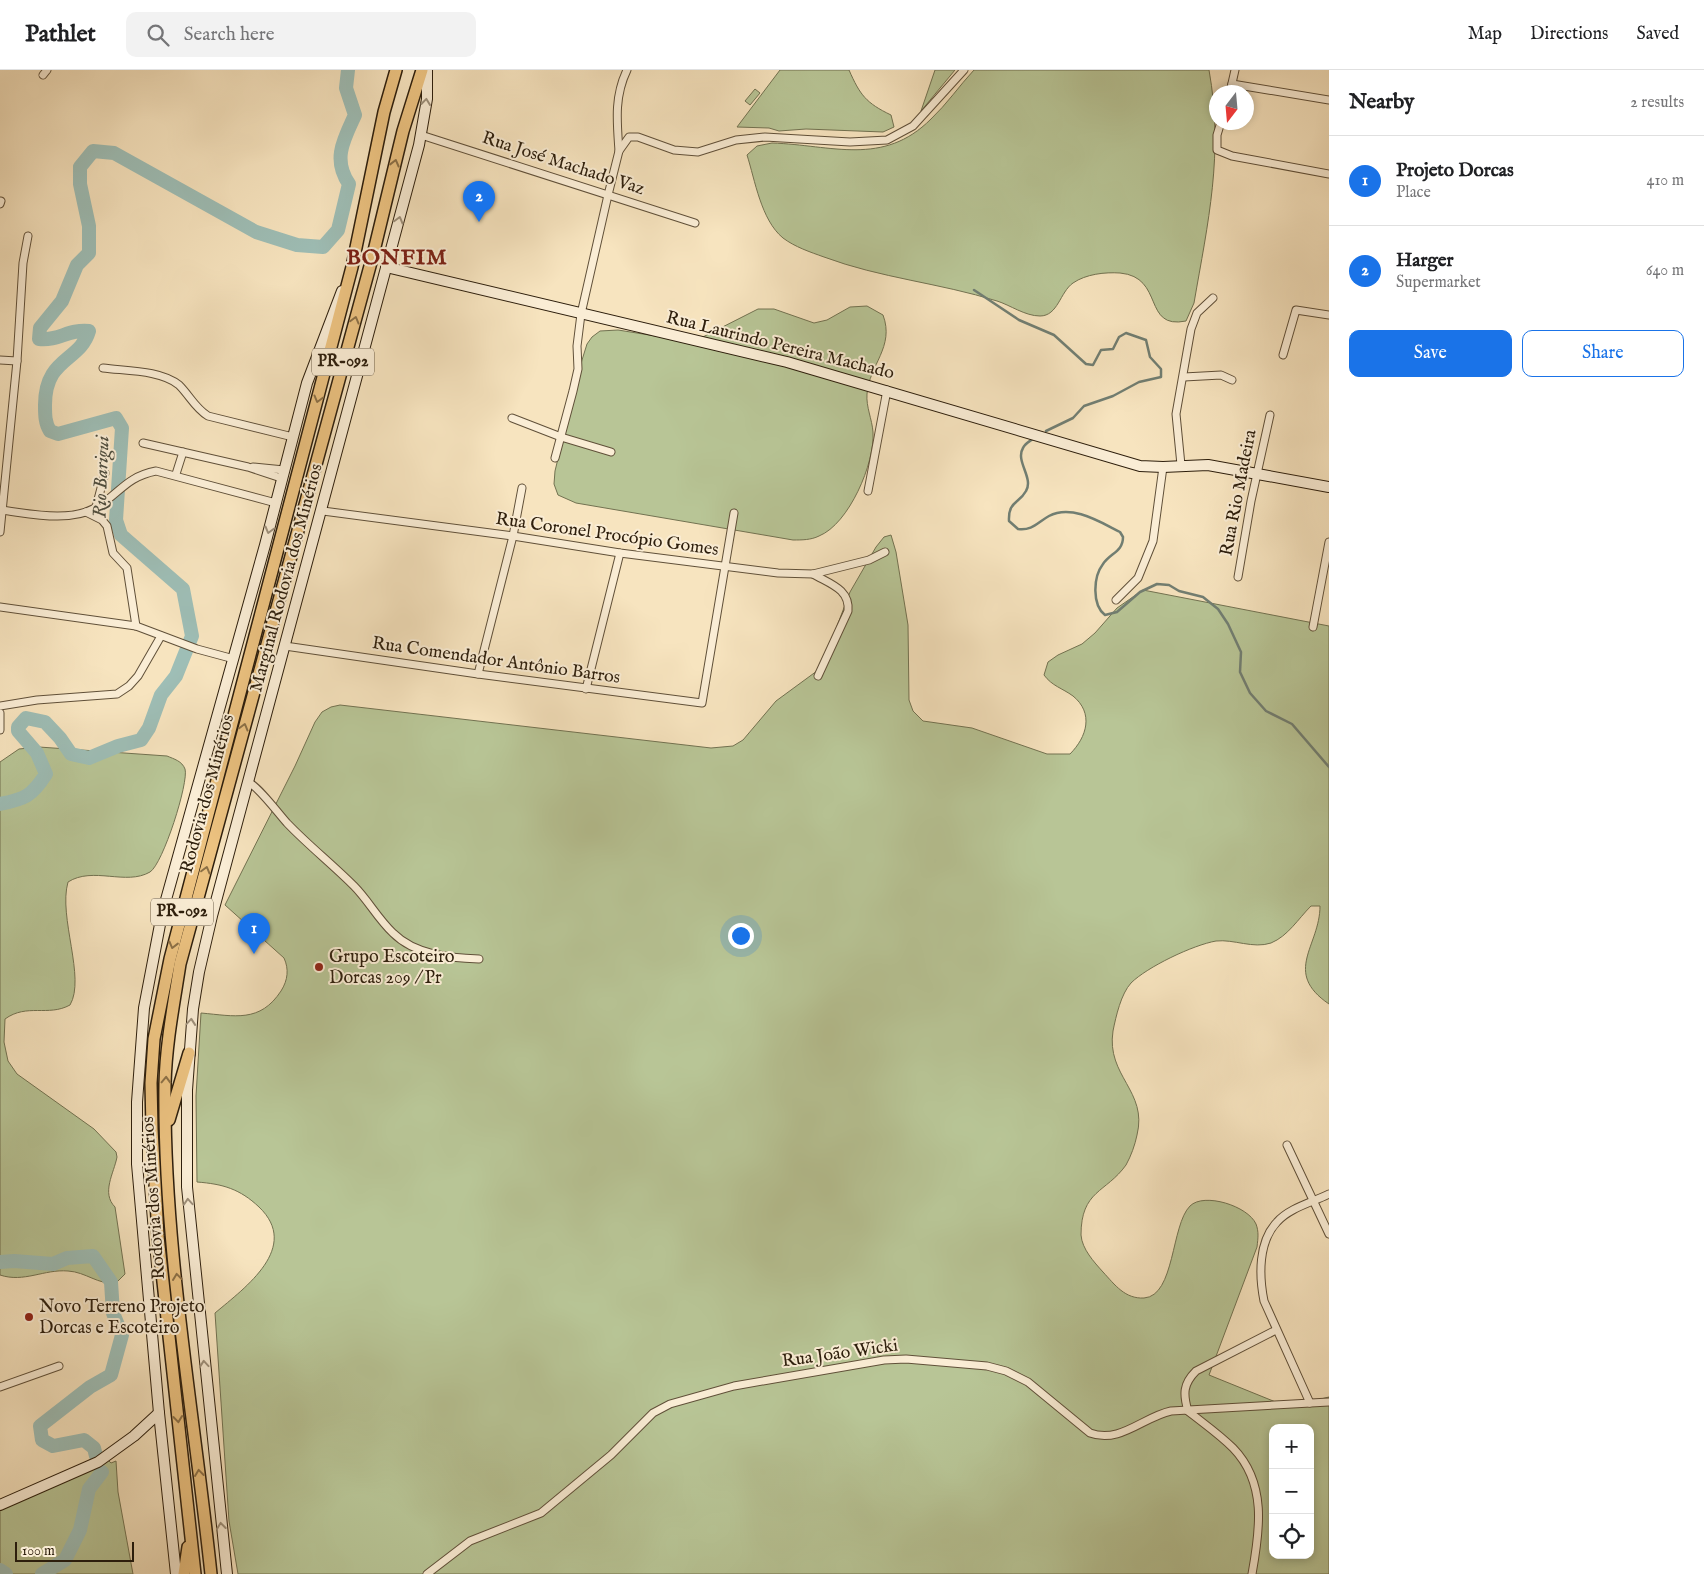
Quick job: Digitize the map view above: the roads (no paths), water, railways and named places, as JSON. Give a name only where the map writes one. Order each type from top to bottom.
[{"type":"main road","name":"Rodovia dos Minérios","points":[[195,1574],[158,1236],[151,1083],[154,1039],[170,959],[352,267],[384,112],[396,70]]},
{"type":"main road","name":"Rodovia dos Minérios","points":[[210,1574],[172,1234],[165,1083],[168,1037],[180,964],[373,255],[403,131],[422,70]]},
{"type":"main road","name":"Marginal Rodovia dos Minérios","points":[[227,1574],[187,1186],[189,1053],[198,972],[323,511],[421,135],[427,99],[427,70]]},
{"type":"main road","name":"Rua Laurindo Pereira Machado","points":[[386,266],[787,362],[1140,466],[1208,465],[1329,487]]},
{"type":"main road","name":"Marginal Rodovia dos Minérios","points":[[176,1574],[159,1413],[138,1164],[137,1102],[141,1039],[149,976],[162,914],[234,659],[307,383],[330,317],[352,267]]},
{"type":"main road","points":[[166,1131],[189,1053]]},
{"type":"main road","points":[[0,1505],[98,1462],[134,1436],[159,1413]]},
{"type":"main road","points":[[184,1574],[190,1528]]},
{"type":"main road","points":[[208,1550],[216,1574]]},
{"type":"street","points":[[555,458],[578,369],[577,346],[581,314],[619,151],[616,108],[620,84],[627,70]]},
{"type":"street","points":[[619,151],[629,137],[638,138],[674,150],[698,152],[736,140],[765,137],[850,142],[887,140],[913,126],[964,70]]},
{"type":"street","points":[[1235,70],[1232,84],[1329,100]]},
{"type":"street","points":[[1219,130],[1217,150],[1232,156],[1329,174]]},
{"type":"street","name":"Rua José Machado Vaz","points":[[421,135],[695,223]]},
{"type":"street","points":[[0,532],[17,361],[23,263],[28,236]]},
{"type":"street","points":[[1182,465],[1176,414],[1184,377],[1191,328],[1197,313],[1213,298]]},
{"type":"street","points":[[1283,355],[1296,310],[1329,315]]},
{"type":"street","points":[[0,360],[17,361]]},
{"type":"street","points":[[103,368],[163,377],[178,385],[197,409],[208,416],[293,437]]},
{"type":"street","points":[[1184,377],[1221,375],[1232,380]]},
{"type":"street","points":[[868,491],[887,390]]},
{"type":"street","name":"Rua Rio Madeira","points":[[1238,577],[1257,473],[1270,415]]},
{"type":"street","points":[[512,418],[561,437],[611,452]]},
{"type":"street","points":[[143,443],[282,474]]},
{"type":"street","points":[[176,474],[183,452]]},
{"type":"street","points":[[1116,600],[1138,578],[1153,541],[1164,467]]},
{"type":"street","points":[[1,510],[66,516],[86,512],[96,508],[127,481],[142,473],[156,471],[176,474],[276,504]]},
{"type":"street","points":[[96,508],[104,473]]},
{"type":"street","points":[[478,674],[513,536],[522,488]]},
{"type":"street","name":"Rua Coronel Procópio Gomes","points":[[323,511],[513,536],[620,554],[725,567],[813,574],[869,560],[885,552]]},
{"type":"street","points":[[86,512],[102,520],[107,526],[113,553],[127,568],[136,626]]},
{"type":"street","points":[[725,567],[734,514]]},
{"type":"street","points":[[1313,627],[1329,542]]},
{"type":"street","points":[[586,689],[620,554]]},
{"type":"street","name":"Rua Comendador Antônio Barros","points":[[285,646],[586,689],[702,703],[725,567]]},
{"type":"street","points":[[813,574],[846,594],[849,600],[848,611],[818,676]]},
{"type":"street","points":[[0,607],[136,626],[197,649],[234,659]]},
{"type":"street","points":[[0,706],[37,700],[93,698],[116,694],[129,686],[138,676],[161,636]]},
{"type":"street","points":[[0,713],[0,730]]},
{"type":"street","points":[[248,782],[256,785],[262,796],[301,837],[357,889],[393,933],[406,943],[431,953],[455,958],[479,959]]},
{"type":"street","points":[[1287,1145],[1329,1234]]},
{"type":"street","points":[[1310,1403],[1276,1330],[1260,1284],[1260,1267],[1268,1235],[1277,1222],[1286,1214],[1329,1194]]},
{"type":"street","points":[[1252,1574],[1260,1519],[1258,1495],[1246,1464],[1237,1453],[1188,1411],[1184,1388],[1188,1379],[1196,1370],[1276,1330]]},
{"type":"street","name":"Rua João Wicki","points":[[427,1574],[470,1541],[541,1513],[611,1455],[653,1413],[670,1404],[734,1386],[884,1360],[906,1359],[987,1366],[1006,1371],[1028,1382],[1090,1433],[1102,1438],[1114,1436],[1159,1414],[1171,1411],[1188,1411]]},
{"type":"street","points":[[0,1388],[59,1366]]},
{"type":"street","points":[[1188,1411],[1329,1402]]},
{"type":"waterway","name":"Rio Barigui","points":[[0,804],[22,798],[32,792],[46,774],[37,753],[18,731],[18,727],[26,718],[45,722],[60,738],[71,754],[89,758],[118,746],[141,740],[149,728],[161,695],[176,676],[192,636],[183,589],[121,535],[116,520],[122,428],[116,418],[58,434],[50,431],[46,422],[45,405],[47,389],[51,378],[57,369],[85,341],[89,331],[39,339],[40,328],[62,301],[77,265],[89,253],[89,226],[80,184],[80,167],[93,151],[114,153],[256,232],[297,245],[323,247],[338,230],[349,184],[341,166],[344,141],[355,115],[346,88],[348,70]]},
{"type":"waterway","points":[[974,290],[1019,320],[1054,335],[1086,364],[1093,365],[1101,350],[1113,349],[1119,337],[1126,333],[1146,340],[1150,357],[1161,369],[1161,377],[1139,382],[1113,396],[1084,406],[1073,418],[1046,431]]},
{"type":"waterway","points":[[1035,437],[1025,445],[1021,453],[1028,486],[1023,495],[1012,506],[1009,521],[1018,529],[1027,529],[1049,516],[1067,512],[1095,519],[1120,532],[1123,537],[1121,546],[1106,560],[1097,576],[1096,598],[1098,605],[1105,615],[1117,612],[1140,592],[1157,584],[1169,585],[1179,591],[1203,597],[1218,609],[1228,624],[1241,652],[1240,672],[1250,693],[1266,711],[1292,724],[1329,767]]},
{"type":"waterway","name":"Rio Barigui","points":[[0,1262],[14,1261],[53,1264],[67,1258],[93,1256],[111,1282],[113,1313],[122,1335],[111,1375],[90,1387],[40,1426],[42,1440],[53,1446],[84,1440],[94,1448],[96,1456]]},
{"type":"waterway","name":"Rio Barigui","points":[[42,1574],[65,1560],[80,1530],[89,1489],[102,1472]]},
{"type":"waterway","name":"Rio Barigui","points":[[0,1570],[6,1574]]},
{"type":"place","name":"Harger","points":[[479,222]]},
{"type":"place","name":"Projeto Dorcas","points":[[254,954]]},
{"type":"place","name":"Grupo Escoteiro Dorcas 209 / Pr","points":[[319,967]]},
{"type":"place","name":"Novo Terreno Projeto Dorcas e Escoteiro","points":[[29,1317]]},
{"type":"district","name":"BONFIM","points":[[397,258]]}]
